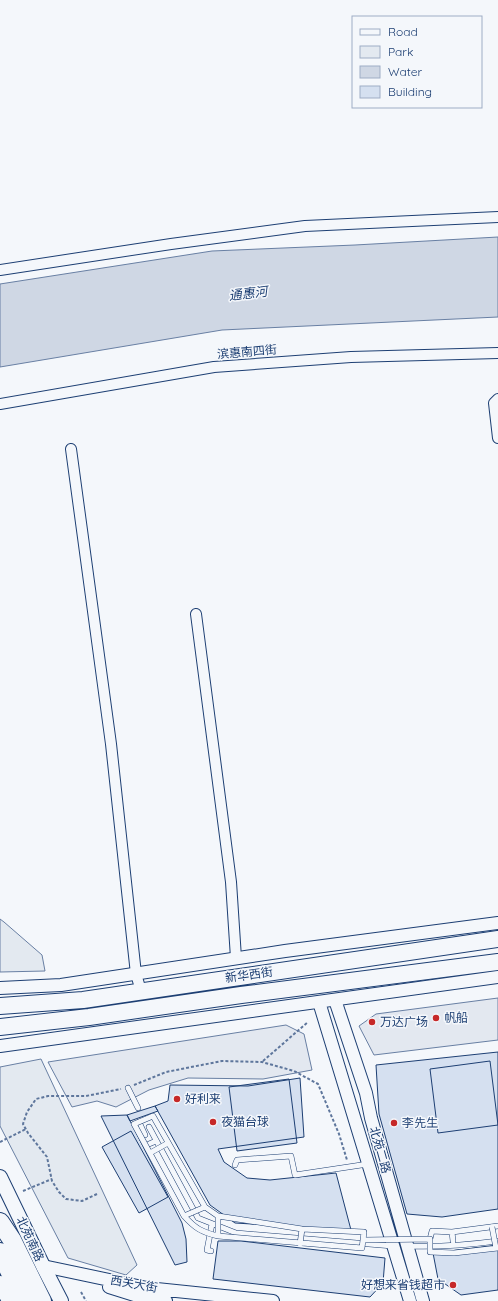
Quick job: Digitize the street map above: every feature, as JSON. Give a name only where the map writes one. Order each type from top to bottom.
[{"type":"highway","points":[[0,1222],[12,1240],[42,1301]]},
{"type":"highway","points":[[0,1252],[24,1301]]},
{"type":"main road","name":"新华西街","points":[[0,1006],[82,1000],[498,939]]},
{"type":"main road","name":"新华西街","points":[[0,1028],[498,962]]},
{"type":"main road","name":"北苑南路","points":[[0,1176],[61,1301]]},
{"type":"main road","points":[[0,1283],[9,1301]]},
{"type":"street","points":[[0,270],[170,244],[304,226],[498,217]]},
{"type":"street","name":"滨惠南四街","points":[[0,404],[214,367],[351,357],[498,353]]},
{"type":"street","points":[[498,399],[494,403],[498,438]]},
{"type":"street","points":[[71,449],[111,744],[136,974],[141,991]]},
{"type":"street","points":[[196,614],[231,882],[236,958]]},
{"type":"street","points":[[0,988],[61,985],[236,958],[498,923]]},
{"type":"street","points":[[0,1046],[498,977]]},
{"type":"street","name":"北苑二路","points":[[335,1000],[366,1093],[371,1118],[424,1301]]},
{"type":"street","name":"北苑二路","points":[[319,1002],[410,1301]]},
{"type":"street","name":"西关大街","points":[[45,1270],[101,1284],[146,1299],[166,1301]]},
{"type":"street","name":"西关大街","points":[[45,1270],[147,1288],[273,1301]]},
{"type":"lane","points":[[128,1088],[138,1108]]},
{"type":"lane","points":[[153,1116],[205,1207],[218,1216],[302,1228],[364,1232],[362,1248],[300,1244],[218,1236],[203,1233],[193,1226],[184,1216],[134,1124],[139,1122],[153,1116]]},
{"type":"lane","points":[[139,1122],[145,1135]]},
{"type":"lane","points":[[149,1127],[198,1218],[236,1233],[394,1247]]},
{"type":"lane","points":[[149,1144],[156,1140]]},
{"type":"lane","points":[[150,1153],[168,1143]]},
{"type":"lane","points":[[235,1165],[237,1160],[291,1156],[295,1175],[369,1164]]},
{"type":"lane","points":[[184,1216],[205,1207]]},
{"type":"lane","points":[[210,1216],[207,1250],[211,1251]]},
{"type":"lane","points":[[218,1216],[218,1236]]},
{"type":"lane","points":[[495,1227],[497,1248],[454,1253],[430,1252],[432,1230],[452,1232],[495,1227]]},
{"type":"lane","points":[[300,1244],[302,1228]]},
{"type":"lane","points":[[452,1232],[453,1241]]},
{"type":"lane","points":[[364,1240],[430,1239]]},
{"type":"lane","points":[[408,1246],[439,1244],[472,1245],[498,1241]]},
{"type":"path","points":[[262,1062],[308,1022]]},
{"type":"path","points":[[97,1194],[82,1201],[66,1199],[59,1192],[52,1179],[47,1158],[23,1124],[27,1112],[36,1099],[48,1096],[86,1096],[128,1088],[166,1072],[222,1061],[262,1062],[294,1071],[318,1084],[339,1134],[349,1167]]},
{"type":"path","points":[[0,1142],[26,1129]]},
{"type":"path","points":[[23,1191],[52,1179]]},
{"type":"path","points":[[81,1292],[86,1301]]},
{"type":"green space","points":[[0,919],[42,955],[45,971],[0,972]]},
{"type":"green space","points":[[41,1059],[137,1265],[126,1275],[68,1258],[0,1126],[0,1067]]},
{"type":"shaded area","points":[[498,998],[498,1040],[374,1055],[359,1026],[376,1014]]},
{"type":"shaded area","points":[[286,1025],[304,1034],[312,1070],[263,1079],[188,1078],[149,1090],[116,1107],[97,1101],[72,1107],[48,1062]]},
{"type":"water","name":"通惠河","points":[[498,237],[498,317],[222,330],[0,367],[0,284],[212,251]]},
{"type":"building","points":[[498,1052],[498,1209],[442,1217],[407,1214],[379,1114],[376,1065]]},
{"type":"building","points":[[490,1061],[498,1125],[438,1133],[430,1069]]},
{"type":"building","points":[[300,1078],[304,1137],[218,1149],[224,1162],[247,1178],[270,1180],[336,1173],[351,1230],[235,1223],[210,1205],[155,1106],[168,1101],[170,1085],[248,1086]]},
{"type":"building","points":[[289,1079],[297,1143],[237,1151],[229,1087]]},
{"type":"building","points":[[155,1106],[158,1111],[130,1121],[127,1115]]},
{"type":"building","points":[[127,1115],[182,1223],[186,1239],[187,1262],[175,1265],[101,1116]]},
{"type":"building","points":[[131,1131],[168,1197],[139,1213],[102,1147]]},
{"type":"building","points":[[218,1241],[241,1241],[385,1258],[383,1283],[370,1297],[213,1279]]},
{"type":"building","points":[[498,1245],[498,1290],[461,1295],[438,1279],[433,1253]]},
{"type":"place","name":"帆船","points":[[436,1018]]},
{"type":"place","name":"万达广场","points":[[372,1022]]},
{"type":"place","name":"好利来","points":[[177,1099]]},
{"type":"place","name":"夜猫台球","points":[[213,1122]]},
{"type":"place","name":"李先生","points":[[394,1123]]},
{"type":"place","name":"好想来省钱超市","points":[[453,1285]]}]
